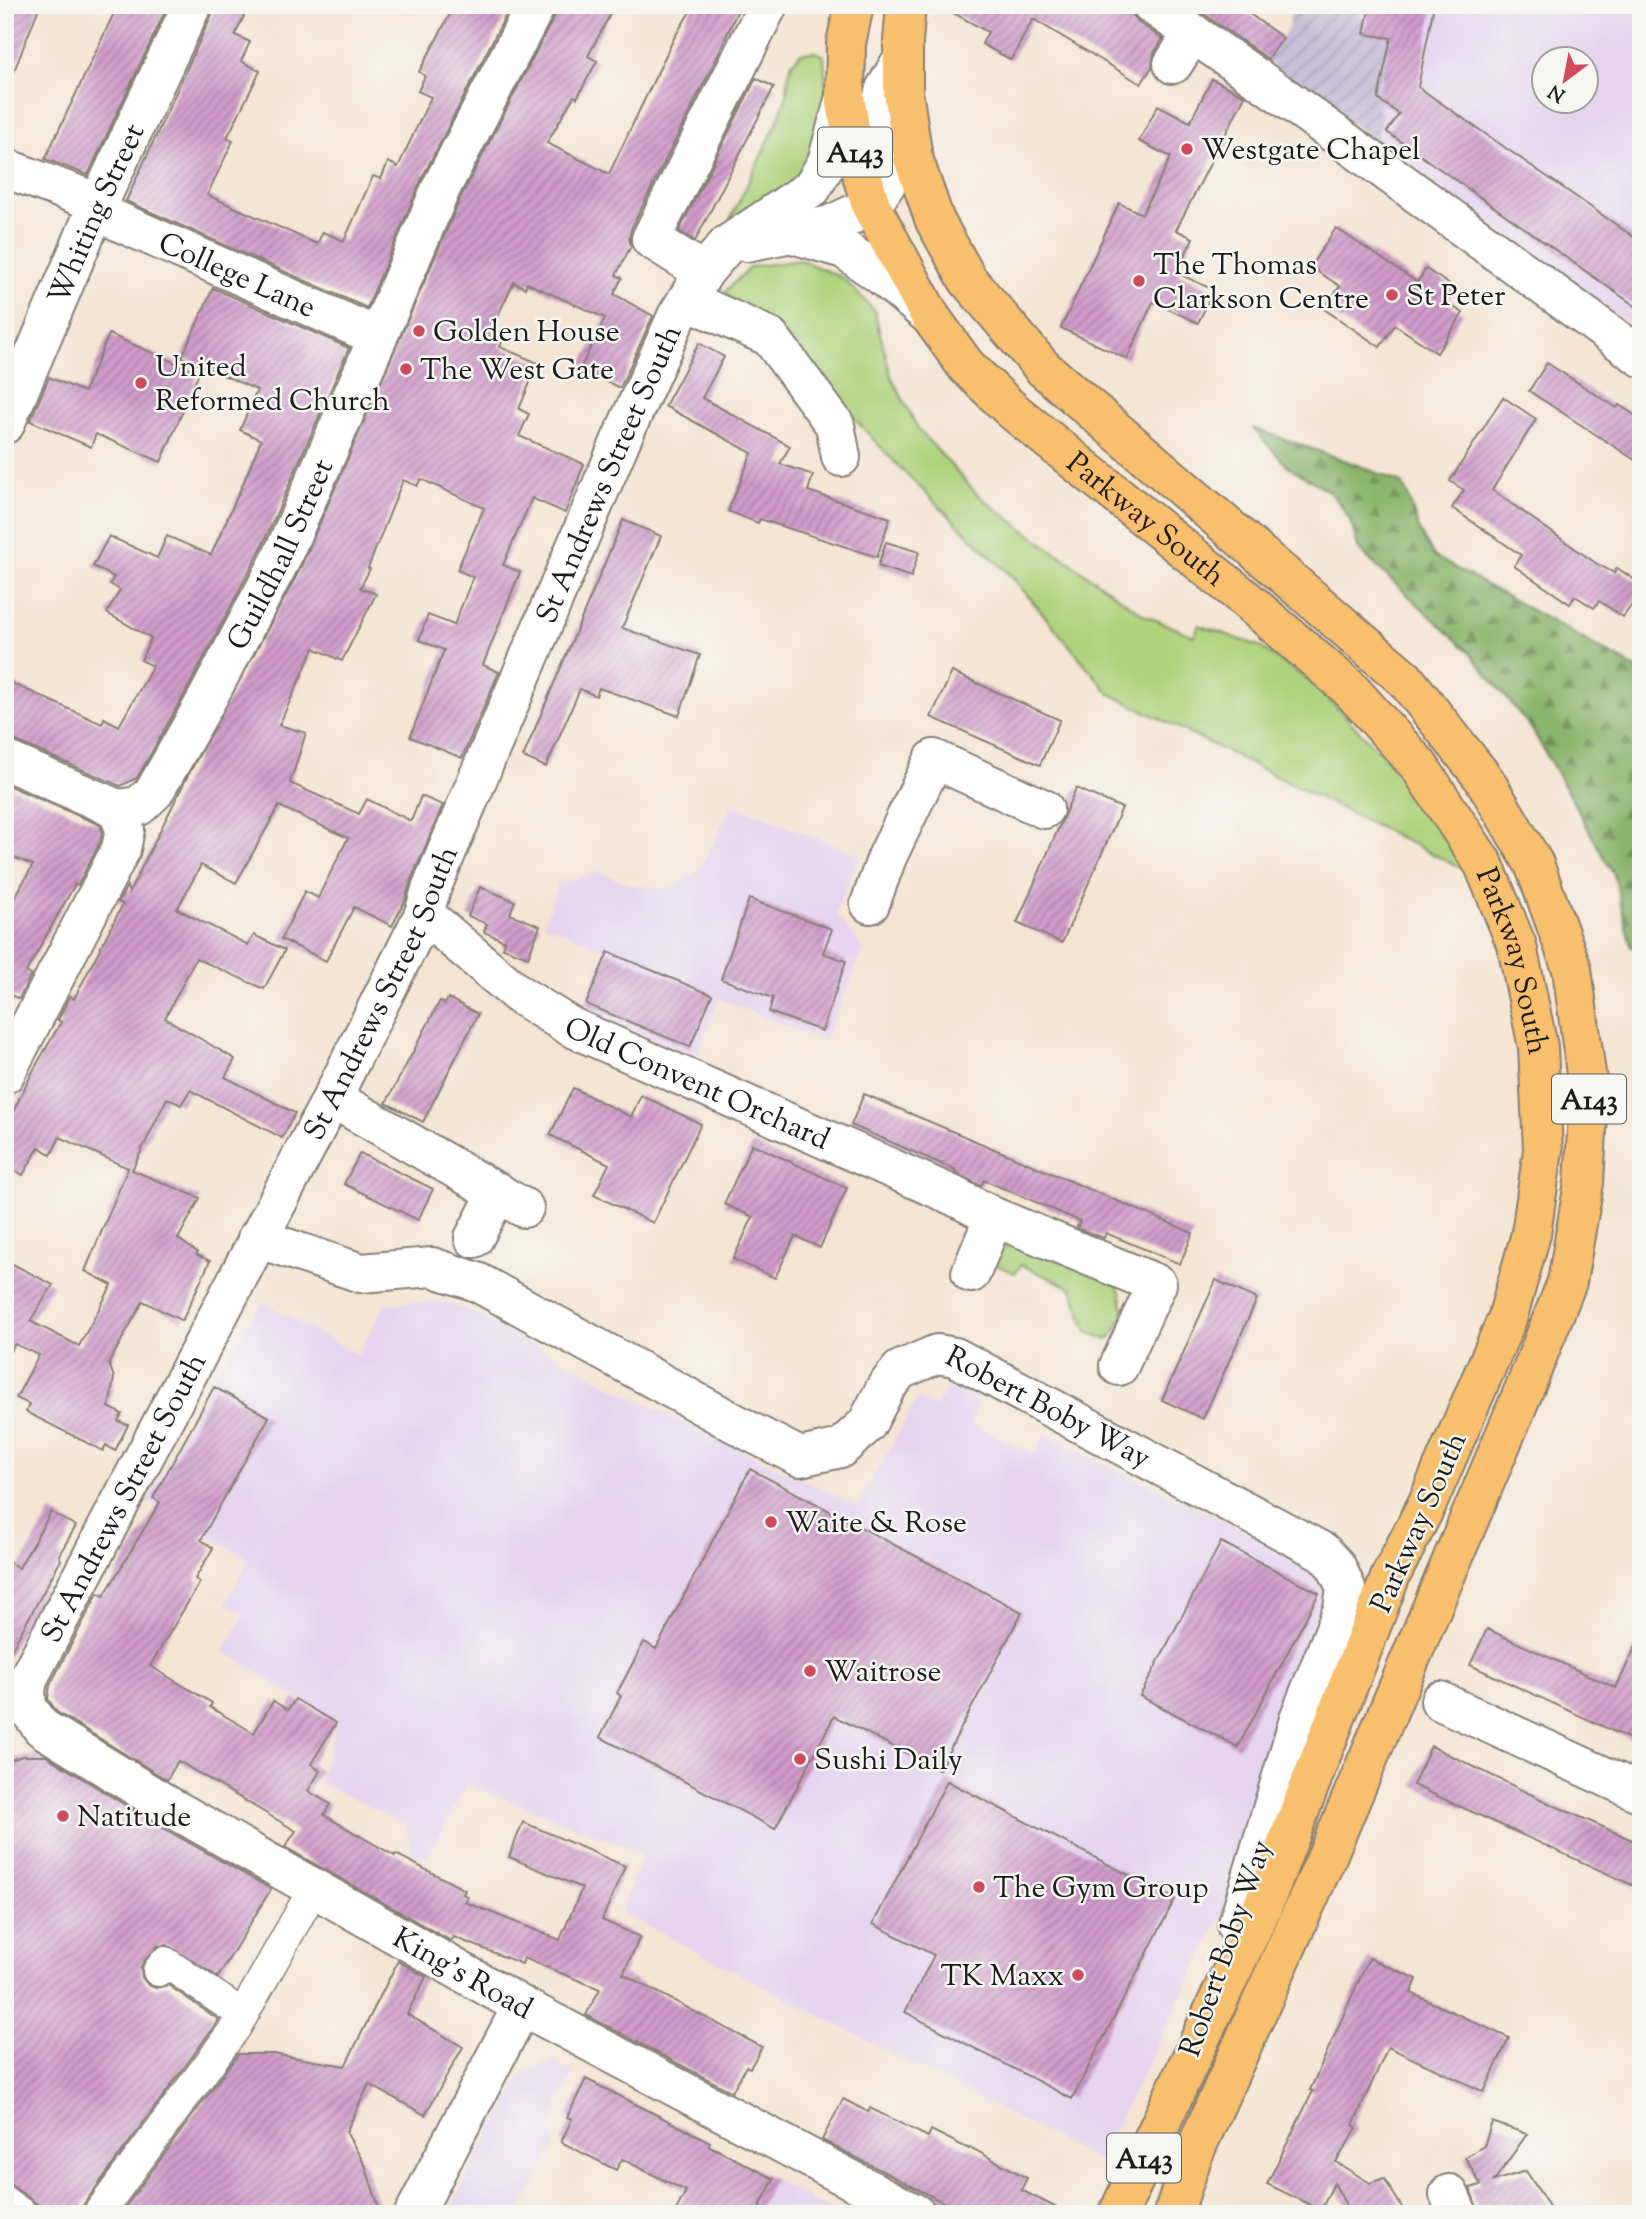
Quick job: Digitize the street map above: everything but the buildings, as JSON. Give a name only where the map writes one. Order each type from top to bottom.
[{"type":"main road","name":"Parkway South","points":[[854,5],[846,44],[845,97],[852,140],[871,206],[930,316],[966,366],[1013,411],[1242,596],[1350,689],[1419,766],[1484,865],[1517,946],[1538,1047],[1543,1150],[1531,1234],[1507,1319],[1428,1502],[1391,1575],[1264,1903],[1118,2214]]},
{"type":"main road","name":"Parkway South","points":[[906,5],[902,58],[903,91],[913,158],[935,221],[968,280],[1043,368],[1405,679],[1484,779],[1534,864],[1572,969],[1589,1096],[1584,1183],[1567,1282],[1331,1848],[1193,2155],[1173,2214]]},
{"type":"street","name":"Whiting Street","points":[[5,424],[97,207],[192,5]]},
{"type":"street","name":"Guildhall Street","points":[[117,809],[139,806],[154,792],[280,561],[440,188],[536,5]]},
{"type":"street","points":[[768,5],[651,239],[706,272],[770,337],[835,425],[841,457]]},
{"type":"street","points":[[1152,5],[1183,49],[1283,96],[1641,356]]},
{"type":"street","points":[[706,272],[790,233],[830,225],[871,206],[886,184],[892,167],[881,101],[902,58]]},
{"type":"street","points":[[706,272],[811,188],[827,162],[845,97]]},
{"type":"street","name":"College Lane","points":[[5,167],[378,337]]},
{"type":"street","points":[[790,233],[844,249],[930,316]]},
{"type":"street","name":"St Andrews Street South","points":[[16,1715],[29,1676],[332,1098],[424,914],[431,889],[621,440],[677,316],[706,272]]},
{"type":"street","points":[[870,904],[887,858],[934,759],[1044,808]]},
{"type":"street","points":[[5,760],[117,809],[125,830],[121,849],[5,1074]]},
{"type":"street","name":"Old Convent Orchard","points":[[424,914],[518,994],[571,1027],[954,1196],[994,1217],[1157,1284],[1119,1366]]},
{"type":"street","points":[[332,1098],[511,1200],[474,1238]]},
{"type":"street","points":[[971,1273],[994,1217]]},
{"type":"street","name":"Robert Boby Way","points":[[257,1238],[362,1273],[432,1267],[477,1282],[749,1432],[800,1457],[841,1448],[867,1424],[886,1387],[900,1370],[937,1354],[955,1357],[1323,1552],[1336,1566],[1346,1588],[1343,1609],[1300,1716],[1244,1908],[1169,2103]]},
{"type":"street","points":[[1440,1701],[1641,1793]]},
{"type":"street","name":"King's Road","points":[[16,1715],[42,1728],[167,1805],[523,2006],[916,2214]]},
{"type":"street","points":[[98,2214],[243,2015],[314,1888]]},
{"type":"street","points":[[158,1971],[165,1962],[243,2015]]},
{"type":"street","points":[[414,2214],[523,2006]]},
{"type":"street","points":[[5,2202],[22,2214]]},
{"type":"shaded area","points":[[1291,5],[1355,5],[1369,34],[1394,41],[1378,112],[1383,111],[1376,141],[1266,61],[1288,29]]},
{"type":"shaded area","points":[[1355,5],[1641,5],[1641,332],[1376,141],[1383,112],[1377,112],[1364,34]]},
{"type":"shaded area","points":[[732,804],[860,855],[836,914],[864,950],[824,1041],[719,999],[696,1057],[582,1009],[605,949],[544,924],[558,883],[600,872],[632,885],[669,889],[695,874],[708,854]]},
{"type":"shaded area","points":[[441,1301],[468,1310],[640,1401],[857,1506],[918,1398],[936,1406],[947,1385],[979,1402],[970,1423],[1016,1446],[1035,1454],[1045,1434],[1297,1557],[1309,1566],[1328,1601],[1238,1885],[1098,2161],[621,1912],[643,1853],[467,1784],[427,1859],[413,1855],[406,1825],[318,1782],[337,1723],[223,1651],[245,1615],[226,1604],[249,1559],[147,1501],[212,1379],[263,1302],[358,1355],[385,1304]]},
{"type":"shaded area","points":[[554,2061],[574,2072],[558,2102],[560,2108],[547,2133],[555,2138],[555,2146],[519,2214],[447,2214],[522,2073]]},
{"type":"shaded area","points":[[774,2179],[837,2214],[756,2214]]},
{"type":"green space","points":[[815,52],[824,56],[828,118],[809,172],[730,220],[776,125],[787,95],[792,63],[801,53]]},
{"type":"green space","points":[[801,260],[843,278],[874,310],[891,376],[918,429],[978,495],[1144,615],[1194,636],[1199,625],[1259,646],[1316,686],[1407,781],[1466,868],[1455,865],[1110,694],[1012,577],[901,469],[773,331],[724,293],[750,267]]},
{"type":"green space","points":[[1253,428],[1402,483],[1420,532],[1434,556],[1641,671],[1641,948],[1631,947],[1614,875],[1532,729],[1470,653],[1359,550],[1350,520],[1328,491],[1286,465]]},
{"type":"green space","points":[[1014,1242],[1117,1284],[1123,1314],[1108,1340],[1087,1332],[1072,1288],[1021,1265],[1015,1273],[989,1262],[1000,1250]]},
{"type":"place","name":"Westgate Chapel","points":[[1187,149]]},
{"type":"place","name":"The Thomas Clarkson Centre","points":[[1139,281]]},
{"type":"place","name":"St Peter","points":[[1392,295]]},
{"type":"place","name":"Golden House","points":[[419,331]]},
{"type":"place","name":"The West Gate","points":[[406,369]]},
{"type":"place","name":"United Reformed Church","points":[[141,383]]},
{"type":"place","name":"Waite & Rose","points":[[771,1522]]},
{"type":"place","name":"Waitrose","points":[[810,1671]]},
{"type":"place","name":"Sushi Daily","points":[[800,1759]]},
{"type":"place","name":"Natitude","points":[[63,1816]]},
{"type":"place","name":"The Gym Group","points":[[979,1887]]},
{"type":"place","name":"TK Maxx","points":[[1078,1975]]}]
